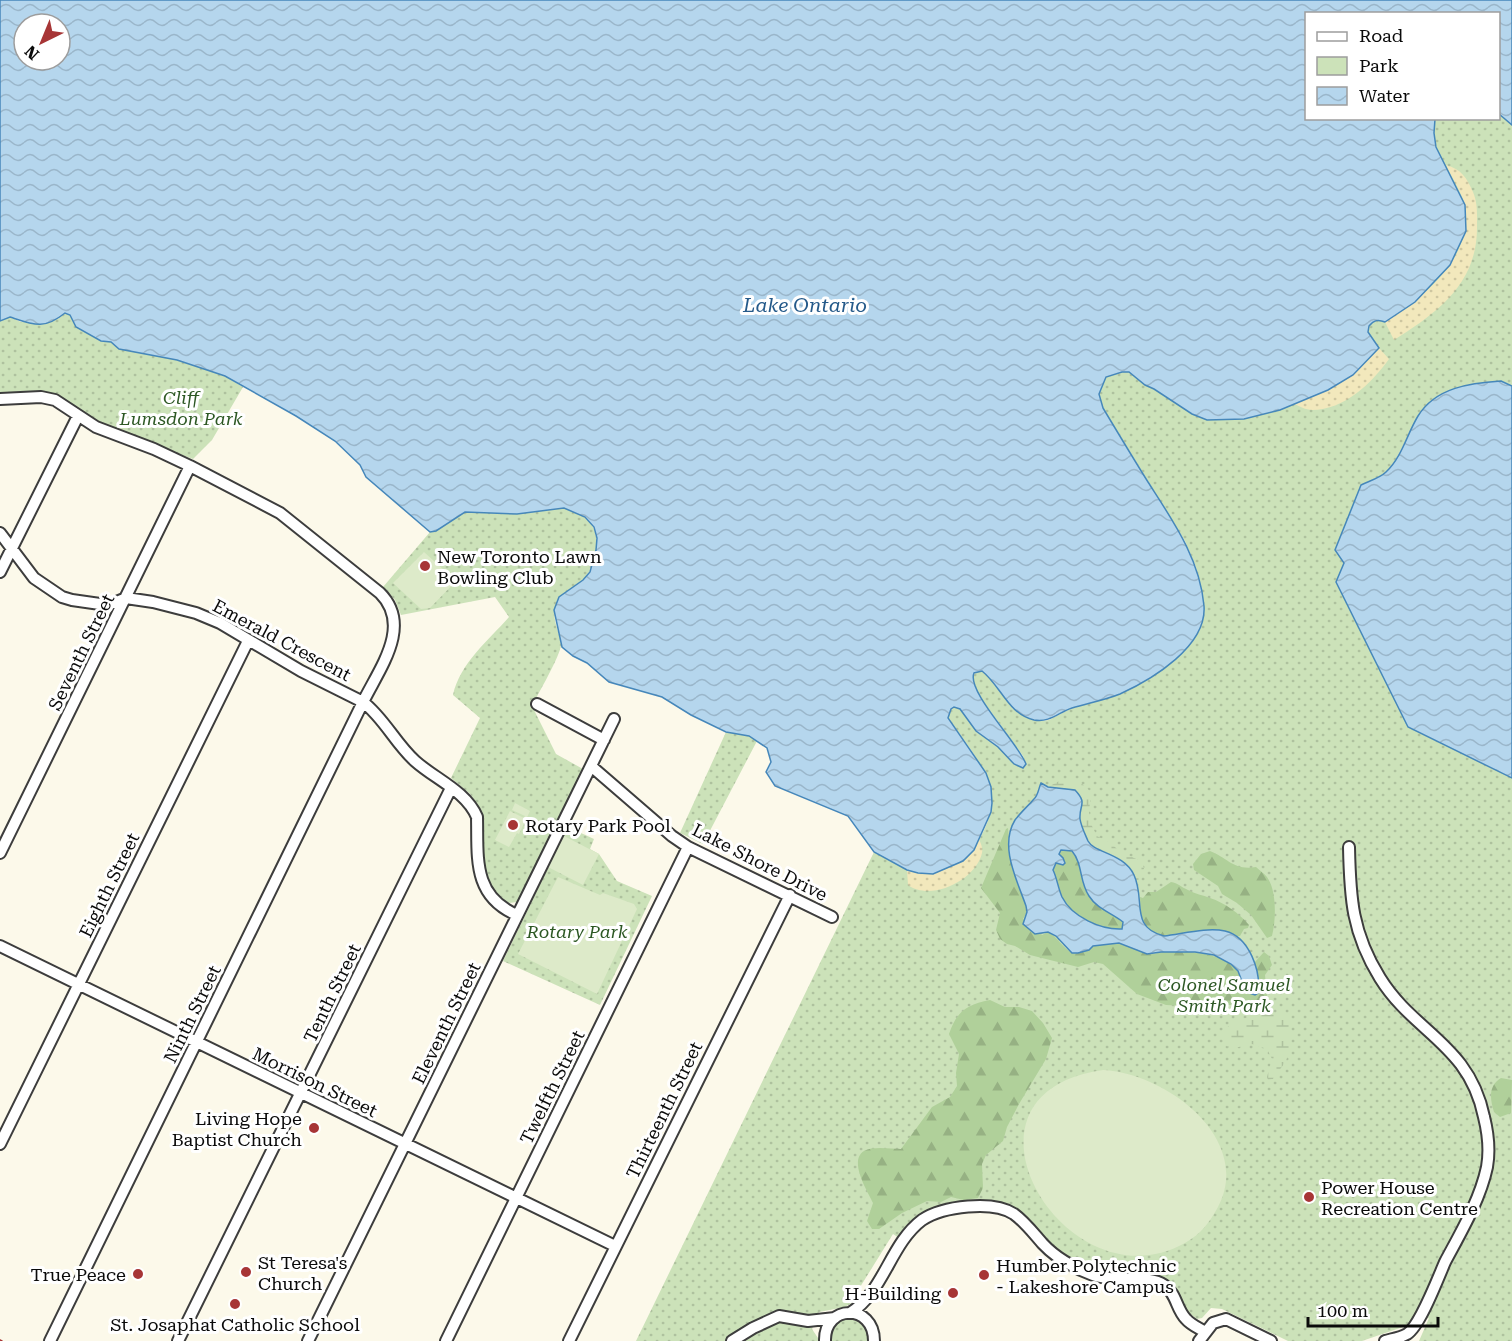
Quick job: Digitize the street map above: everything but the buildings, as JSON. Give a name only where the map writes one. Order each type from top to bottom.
[{"type":"street","points":[[0,399],[41,397],[54,400],[96,427],[154,449],[190,466],[280,513],[372,585],[386,599],[394,615],[393,640],[363,702],[381,718],[413,759],[451,788],[470,806],[477,817],[477,860],[484,884],[501,906],[517,915]]},
{"type":"street","points":[[0,572],[78,416]]},
{"type":"street","name":"Seventh Street","points":[[0,853],[190,466]]},
{"type":"street","name":"Emerald Crescent","points":[[0,533],[34,578],[62,597],[100,604],[114,603],[126,598],[196,612],[220,623],[301,671],[363,702]]},
{"type":"street","name":"Eighth Street","points":[[0,1144],[248,641]]},
{"type":"street","name":"Ninth Street","points":[[50,1341],[363,702]]},
{"type":"street","points":[[537,704],[604,740]]},
{"type":"street","name":"Eleventh Street","points":[[308,1341],[614,719]]},
{"type":"street","name":"Lake Shore Drive","points":[[591,766],[672,836],[688,847],[832,917]]},
{"type":"street","name":"Tenth Street","points":[[178,1341],[451,788]]},
{"type":"street","name":"Twelfth Street","points":[[446,1341],[688,847]]},
{"type":"street","points":[[1349,847],[1352,910],[1365,949],[1378,976],[1404,1009],[1449,1048],[1467,1071],[1482,1107],[1489,1151],[1479,1195],[1422,1312],[1408,1333],[1385,1341]]},
{"type":"street","name":"Thirteenth Street","points":[[569,1341],[790,895]]},
{"type":"street","name":"Morrison Street","points":[[0,946],[615,1246]]},
{"type":"street","points":[[732,1341],[779,1316],[808,1321],[835,1318],[850,1313],[865,1302],[896,1251],[916,1226],[930,1216],[947,1209],[978,1206],[1010,1212],[1017,1216],[1053,1253],[1082,1271],[1104,1278],[1149,1279],[1164,1285],[1173,1294],[1185,1319],[1202,1336],[1213,1323],[1226,1319],[1270,1341]]},
{"type":"street","points":[[865,1302],[865,1318],[874,1332],[874,1341]]},
{"type":"street","points":[[850,1313],[865,1318]]},
{"type":"street","points":[[825,1340],[826,1331],[835,1318]]},
{"type":"street","points":[[808,1321],[825,1340]]},
{"type":"green space","name":"Colonel Samuel Smith Park","points":[[1500,115],[1512,125],[1512,386],[1501,381],[1418,416],[1396,459],[1385,474],[1361,485],[1344,563],[1408,727],[1512,778],[1512,1341],[1419,1341],[1429,1318],[1362,1341],[1288,1341],[1222,1309],[1211,1308],[1202,1318],[1197,1319],[1187,1314],[1180,1296],[1170,1284],[1122,1277],[1088,1268],[1071,1260],[1056,1249],[1016,1209],[963,1202],[951,1203],[931,1211],[899,1238],[893,1234],[857,1292],[863,1296],[845,1307],[819,1312],[812,1329],[820,1341],[636,1341],[874,852],[907,870],[974,850],[981,836],[991,811],[990,787],[971,750],[948,718],[949,711],[954,707],[960,709],[976,731],[998,747],[1014,764],[1025,766],[1023,756],[978,694],[972,676],[982,671],[993,681],[1013,709],[1031,719],[1041,721],[1121,693],[1161,670],[1182,652],[1198,577],[1196,567],[1185,541],[1103,408],[1098,394],[1106,377],[1129,372],[1145,385],[1192,414],[1207,420],[1328,390],[1379,348],[1368,332],[1369,326],[1376,321],[1385,322],[1465,205],[1438,152],[1435,120],[1500,120]]},
{"type":"green space","name":"Cliff Lumsdon Park","points":[[65,313],[70,315],[76,327],[101,341],[111,342],[119,349],[177,360],[225,376],[243,387],[212,440],[193,459],[107,427],[66,401],[0,395],[0,321],[10,317],[21,322],[58,319]]},
{"type":"green space","points":[[564,508],[581,515],[592,526],[595,532],[596,549],[591,569],[557,602],[555,617],[560,649],[532,706],[556,754],[583,769],[520,897],[517,902],[509,903],[498,895],[486,875],[480,814],[482,812],[470,794],[451,778],[480,718],[453,695],[457,683],[468,663],[509,617],[495,597],[401,615],[395,600],[383,587],[430,532],[436,531],[465,512],[517,514]]},
{"type":"green space","name":"New Toronto Lawn Bowling Club","points":[[424,552],[456,581],[430,608],[421,609],[393,583]]},
{"type":"green space","points":[[726,732],[749,736],[757,741],[703,844],[680,833]]},
{"type":"green space","points":[[1071,779],[1081,783],[1091,792],[1089,812],[1091,824],[1097,836],[1111,843],[1120,852],[1141,861],[1144,868],[1140,883],[1137,883],[1129,868],[1121,860],[1089,844],[1080,822],[1082,799],[1078,792],[1050,786],[1061,780]]},
{"type":"green space","name":"Rotary Park Pool","points":[[515,803],[530,811],[519,834],[517,833],[509,847],[495,840],[510,811],[524,818],[525,816],[512,810]]},
{"type":"green space","name":"Rotary Park","points":[[568,827],[594,839],[590,849],[599,854],[617,881],[652,896],[600,1005],[503,961]]},
{"type":"green space","points":[[1008,828],[1012,868],[1027,912],[1023,919],[1042,935],[1048,932],[1073,953],[1100,945],[1118,943],[1153,954],[1185,952],[1212,956],[1234,966],[1240,975],[1243,987],[1258,993],[1258,978],[1254,963],[1264,952],[1269,956],[1272,965],[1265,975],[1267,996],[1253,1003],[1205,1007],[1166,1005],[1137,994],[1103,964],[1094,962],[1078,967],[1030,955],[1007,944],[1000,939],[996,930],[1000,913],[981,888]]},
{"type":"green space","points":[[564,836],[599,854],[583,885],[548,867]]},
{"type":"green space","points":[[1066,849],[1077,858],[1092,900],[1124,922],[1122,929],[1096,925],[1088,921],[1073,911],[1062,897],[1053,870],[1061,858],[1059,852]]},
{"type":"green space","points":[[1210,851],[1237,866],[1256,867],[1267,877],[1273,890],[1275,906],[1272,936],[1267,938],[1251,915],[1222,894],[1218,886],[1194,870],[1193,864],[1201,854]]},
{"type":"green space","points":[[558,877],[600,895],[603,893],[634,904],[637,909],[597,994],[518,954]]},
{"type":"green space","points":[[1171,882],[1216,900],[1236,913],[1249,925],[1248,928],[1244,929],[1240,936],[1226,931],[1164,936],[1156,934],[1143,922],[1140,897],[1143,898],[1148,892],[1156,892]]},
{"type":"green space","points":[[990,1000],[1005,1007],[1019,1007],[1032,1011],[1052,1038],[1046,1059],[1019,1104],[1007,1127],[1003,1141],[986,1155],[982,1164],[983,1188],[978,1198],[964,1200],[951,1197],[941,1202],[927,1201],[902,1213],[879,1229],[872,1229],[867,1221],[873,1203],[858,1169],[860,1156],[864,1151],[872,1149],[901,1149],[932,1107],[950,1097],[957,1086],[956,1073],[959,1054],[949,1034],[952,1026],[963,1010]]},
{"type":"green space","points":[[1285,1014],[1291,1018],[1289,1051],[1286,1061],[1273,1079],[1268,1080],[1272,1059],[1267,1049],[1252,1044],[1230,1049],[1221,1035],[1226,1028],[1241,1019]]},
{"type":"green space","points":[[1103,1070],[1127,1074],[1152,1083],[1176,1096],[1197,1114],[1214,1134],[1224,1157],[1226,1181],[1218,1207],[1211,1218],[1201,1231],[1185,1243],[1140,1256],[1098,1247],[1063,1224],[1037,1190],[1024,1153],[1029,1116],[1054,1087]]},
{"type":"green space","points":[[1501,1078],[1512,1080],[1511,1113],[1500,1117],[1494,1112],[1491,1093],[1494,1085]]},
{"type":"green space","points":[[842,1320],[857,1321],[863,1326],[867,1332],[868,1341],[830,1341],[833,1327]]},
{"type":"sand","points":[[1446,165],[1456,169],[1466,178],[1476,201],[1477,228],[1470,265],[1452,295],[1425,319],[1394,340],[1385,322],[1429,289],[1442,275],[1461,243],[1465,226],[1465,207],[1460,191]]},
{"type":"sand","points":[[1379,348],[1389,359],[1356,394],[1324,409],[1310,410],[1294,404],[1328,390],[1353,375]]},
{"type":"sand","points":[[979,839],[982,851],[978,863],[962,879],[940,889],[928,891],[918,890],[908,885],[907,870],[918,873],[974,850]]},
{"type":"water","name":"Lake Ontario","points":[[0,0],[1512,0],[1512,125],[1500,115],[1500,12],[1305,12],[1305,120],[1435,120],[1436,147],[1465,205],[1466,231],[1450,265],[1415,302],[1385,322],[1376,321],[1369,326],[1368,332],[1379,348],[1353,375],[1328,390],[1280,410],[1244,419],[1207,420],[1192,414],[1145,385],[1129,372],[1106,377],[1099,394],[1103,408],[1184,541],[1197,572],[1204,606],[1203,621],[1197,635],[1176,659],[1147,680],[1120,694],[1072,708],[1045,720],[1025,717],[1011,706],[989,677],[982,671],[974,673],[978,692],[1026,764],[1023,768],[1014,764],[998,747],[976,731],[960,709],[954,707],[951,709],[948,718],[986,773],[991,787],[992,803],[991,812],[974,850],[963,861],[933,874],[907,870],[874,852],[848,816],[775,786],[766,772],[771,762],[767,748],[749,736],[726,732],[691,715],[662,697],[609,682],[587,663],[562,647],[554,610],[559,597],[583,580],[590,572],[596,550],[597,538],[594,527],[585,517],[564,508],[517,514],[465,512],[436,531],[430,532],[366,477],[360,465],[335,441],[225,376],[177,360],[119,349],[111,342],[101,341],[76,327],[70,315],[65,313],[45,324],[32,324],[10,317],[0,321]]},
{"type":"water","points":[[1501,381],[1512,386],[1512,778],[1408,727],[1336,582],[1344,563],[1335,550],[1361,485],[1381,476],[1392,466],[1418,416],[1426,406],[1455,388]]},
{"type":"water","points":[[1041,783],[1048,787],[1075,790],[1079,795],[1082,801],[1081,822],[1088,841],[1096,848],[1123,862],[1134,875],[1140,912],[1146,926],[1153,932],[1164,936],[1210,930],[1225,931],[1234,935],[1241,940],[1252,956],[1258,975],[1258,993],[1255,995],[1246,992],[1238,971],[1231,964],[1214,955],[1195,952],[1147,954],[1119,943],[1093,946],[1089,950],[1072,953],[1056,936],[1048,932],[1035,934],[1023,924],[1027,912],[1026,906],[1011,863],[1009,841],[1015,820],[1035,798]],"holes":[[[1061,850],[1072,851],[1078,861],[1089,896],[1100,908],[1123,922],[1122,929],[1096,925],[1088,921],[1073,911],[1062,897],[1053,870],[1056,863],[1063,865],[1065,863],[1059,854]]]},
{"type":"place","name":"New Toronto Lawn Bowling Club","points":[[425,566]]},
{"type":"place","name":"Rotary Park Pool","points":[[513,825]]},
{"type":"place","name":"Living Hope Baptist Church","points":[[314,1128]]},
{"type":"place","name":"Power House Recreation Centre","points":[[1309,1197]]},
{"type":"place","name":"St Teresa's Church","points":[[246,1272]]},
{"type":"place","name":"True Peace","points":[[138,1274]]},
{"type":"place","name":"Humber Polytechnic - Lakeshore Campus","points":[[984,1275]]},
{"type":"place","name":"H-Building","points":[[953,1293]]},
{"type":"place","name":"St. Josaphat Catholic School","points":[[235,1304]]}]
